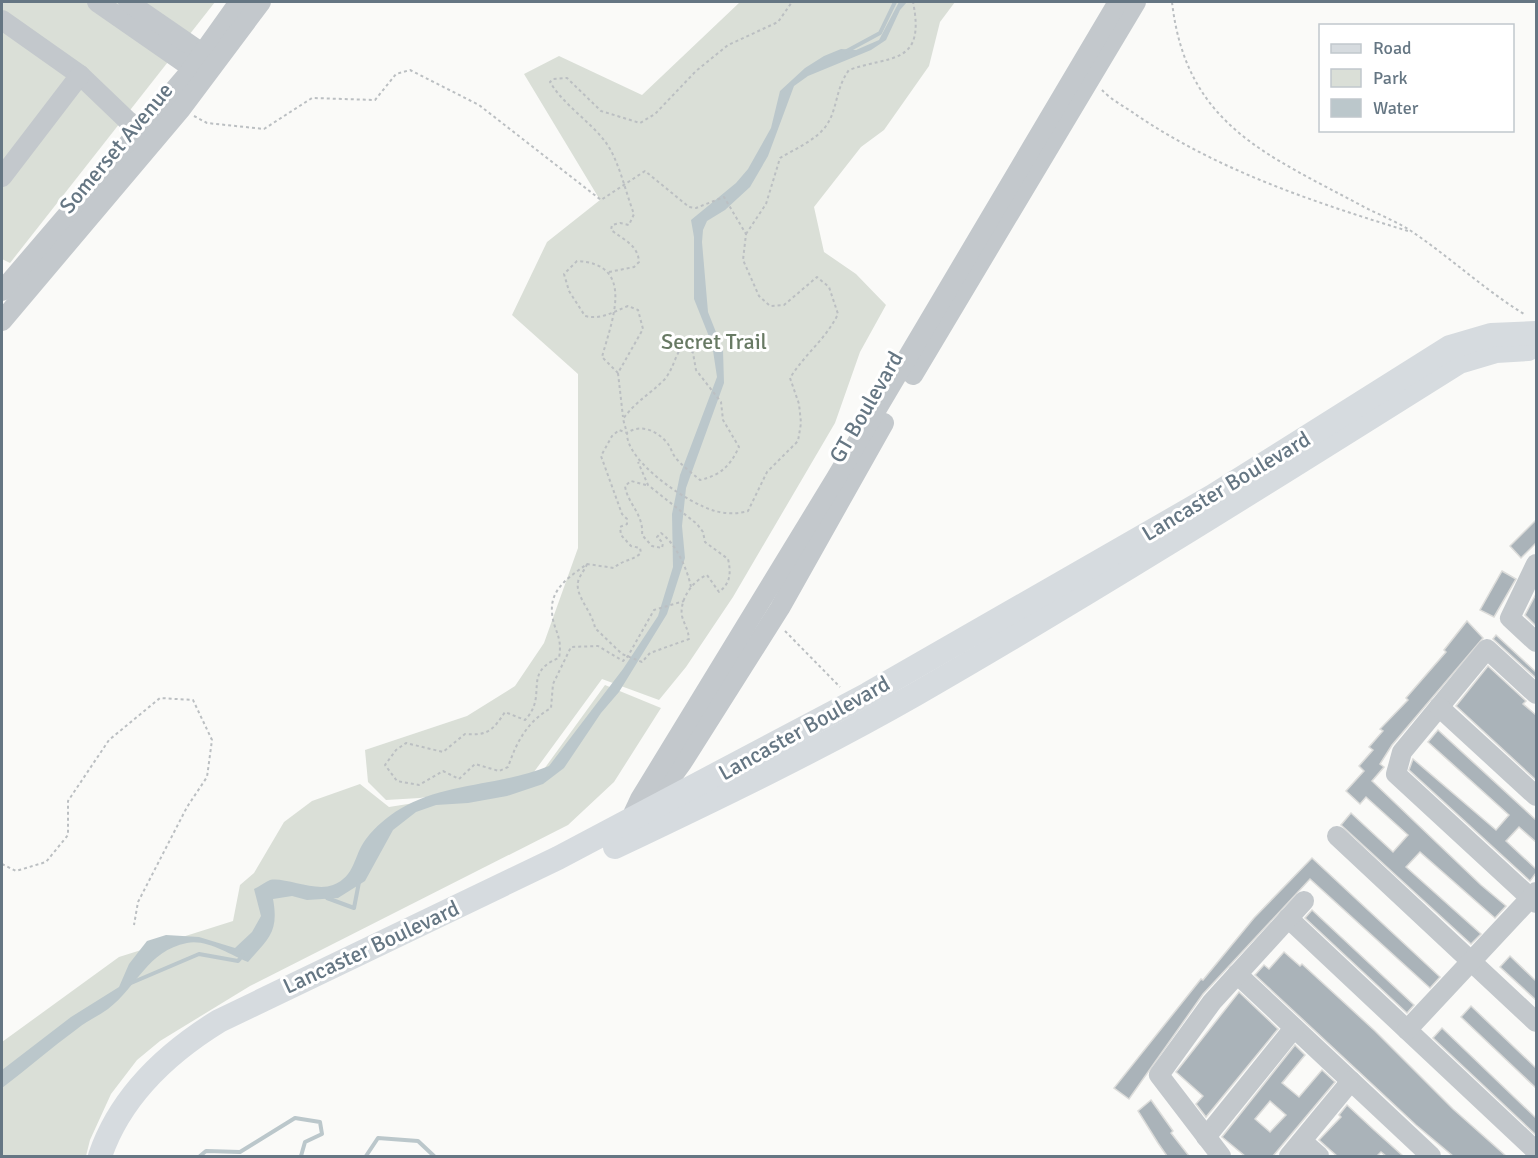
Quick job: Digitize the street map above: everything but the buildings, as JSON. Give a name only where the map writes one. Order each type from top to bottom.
[{"type":"main road","name":"Lancaster Boulevard","points":[[117,1156],[144,1108],[165,1084],[198,1053],[224,1035],[634,828],[1213,496],[1450,347],[1530,324]]},
{"type":"main road","name":"Lancaster Boulevard","points":[[100,1156],[132,1097],[159,1065],[189,1040],[278,991],[634,828],[765,774],[914,695],[1212,517],[1459,362],[1496,351],[1536,349]]},
{"type":"street","points":[[97,2],[197,60]]},
{"type":"street","points":[[128,2],[197,60]]},
{"type":"street","name":"Somerset Avenue","points":[[2,321],[148,135],[197,60],[239,2]]},
{"type":"street","name":"Somerset Avenue","points":[[2,291],[148,135],[181,110],[261,2]]},
{"type":"street","name":"GT Boulevard","points":[[634,828],[640,799],[836,478],[1118,2]]},
{"type":"street","name":"GT Boulevard","points":[[634,828],[682,763],[780,609],[882,425],[1136,2]]},
{"type":"street","points":[[2,20],[80,75],[127,120],[148,135]]},
{"type":"street","points":[[2,177],[80,75]]},
{"type":"street","points":[[1536,564],[1510,618],[1536,642]]},
{"type":"street","points":[[1407,1030],[1535,898],[1396,774],[1402,752],[1487,650],[1536,694]]},
{"type":"street","points":[[1439,707],[1536,796]]},
{"type":"street","points":[[1337,836],[1536,1022]]},
{"type":"street","points":[[1221,1156],[1159,1075],[1212,1002],[1304,901]]},
{"type":"street","points":[[1288,918],[1536,1151]]},
{"type":"street","points":[[1237,974],[1431,1156]]},
{"type":"street","points":[[1206,1137],[1294,1028]]},
{"type":"street","points":[[1289,1156],[1351,1081]]},
{"type":"street","points":[[1302,1141],[1318,1156]]},
{"type":"path","points":[[609,272],[634,267],[639,262],[639,253],[630,242],[611,231],[612,225],[620,223],[629,225],[634,214],[606,142],[581,113],[556,92],[550,82],[553,79],[567,78],[601,111],[640,123],[655,114],[696,71],[728,45],[778,22],[792,2]]},
{"type":"path","points":[[638,459],[676,490],[716,512],[748,512],[767,472],[798,441],[801,423],[799,404],[790,378],[799,364],[830,332],[838,314],[829,287],[817,277],[784,305],[770,306],[759,296],[743,260],[746,234],[766,204],[780,158],[817,135],[826,125],[839,84],[849,70],[893,60],[908,50],[914,34],[913,2]]},
{"type":"path","points":[[1172,2],[1182,50],[1194,80],[1225,123],[1301,172],[1413,233],[1530,324]]},
{"type":"path","points":[[1096,67],[1104,92],[1202,154],[1285,190],[1413,233]]},
{"type":"path","points":[[181,110],[207,123],[264,129],[312,98],[375,100],[396,74],[410,70],[479,105],[601,200],[645,171],[689,207],[696,208],[724,197],[746,234]]},
{"type":"path","points":[[618,373],[602,357],[613,312],[616,289],[609,272],[595,261],[577,261],[564,274],[569,291],[585,316],[596,319],[613,312],[628,306],[638,310],[643,329],[618,373],[623,419],[627,433],[626,440],[638,459],[648,485]]},
{"type":"path","points":[[623,419],[635,402],[664,379],[685,343],[693,352],[696,370],[718,397],[723,420],[740,447],[731,464],[716,476],[700,480],[657,434],[634,427],[627,433]]},
{"type":"path","points":[[627,433],[619,430],[612,436],[601,456],[622,514],[627,519],[627,524],[620,527],[621,536],[631,546],[640,549],[641,554],[630,560],[622,561],[614,568],[587,564],[562,582],[552,612],[561,642],[559,658],[545,664],[537,674],[532,712],[525,720],[505,712],[492,731],[482,735],[465,734],[443,752],[406,743],[396,750],[385,765],[396,781],[419,785],[443,771],[459,779],[475,764],[499,771],[508,767],[527,726],[551,708],[553,684],[571,647],[598,646],[624,661],[630,657],[654,610],[684,601]]},
{"type":"path","points":[[587,564],[578,580],[578,587],[594,618],[595,628],[622,654],[642,662],[650,653],[689,639],[688,626],[682,616],[684,601],[691,587],[700,578],[707,576],[720,592],[727,586],[730,572],[728,558],[705,542],[698,524],[648,485],[631,481],[625,486],[626,496],[644,522],[642,535],[652,546],[662,548],[663,543],[657,537],[661,533],[667,538],[688,574],[691,587]]},
{"type":"path","points":[[780,609],[779,621],[788,636],[839,686],[849,693],[868,694]]},
{"type":"path","points":[[2,864],[16,871],[46,862],[68,835],[68,801],[109,740],[143,710],[160,699],[193,700],[212,740],[207,777],[187,807],[138,902],[134,925]]},
{"type":"green space","points":[[2,2],[215,2],[10,263],[2,259]]},
{"type":"green space","name":"Secret Trail","points":[[740,2],[955,2],[940,22],[929,66],[884,130],[861,147],[814,207],[824,252],[856,274],[886,305],[860,352],[835,423],[733,597],[686,667],[659,700],[602,679],[531,776],[495,786],[420,798],[386,800],[368,782],[365,750],[467,716],[515,686],[544,643],[578,548],[578,374],[512,315],[547,242],[600,200],[524,74],[559,56],[642,95]]},
{"type":"green space","points":[[605,685],[661,708],[614,782],[568,825],[250,986],[160,1041],[137,1060],[111,1094],[90,1140],[86,1156],[2,1156],[2,1042],[119,957],[233,921],[240,885],[254,873],[284,822],[312,801],[360,784],[389,807],[471,794],[539,776]]},
{"type":"water","points":[[899,2],[907,2],[900,10],[886,40],[871,50],[808,76],[794,86],[768,156],[750,187],[725,210],[707,221],[703,230],[708,312],[723,350],[724,383],[686,488],[682,526],[685,558],[667,614],[619,692],[601,713],[564,768],[543,784],[507,796],[468,803],[436,805],[416,812],[393,830],[365,881],[338,898],[307,900],[292,896],[273,899],[275,919],[271,934],[248,962],[218,948],[195,942],[173,947],[162,953],[108,1009],[81,1026],[2,1088],[2,1070],[71,1017],[119,987],[129,964],[147,941],[166,935],[199,937],[235,948],[252,932],[261,916],[254,889],[266,882],[276,880],[318,887],[333,885],[350,871],[362,845],[370,835],[382,822],[400,809],[436,794],[549,766],[623,669],[658,616],[673,567],[672,514],[680,475],[717,377],[712,344],[694,299],[694,237],[691,220],[736,183],[748,169],[771,128],[780,91],[805,68],[824,56],[841,49],[856,50],[879,40]]},
{"type":"waterway","points":[[845,52],[880,33],[895,2]]},
{"type":"waterway","points":[[327,898],[354,908],[359,882]]},
{"type":"waterway","points":[[131,983],[199,954],[238,961],[243,955]]},
{"type":"waterway","points":[[200,1156],[206,1151],[240,1152],[295,1118],[320,1122],[322,1134],[305,1142],[301,1156]]},
{"type":"waterway","points":[[366,1156],[378,1138],[418,1141],[434,1156]]}]
